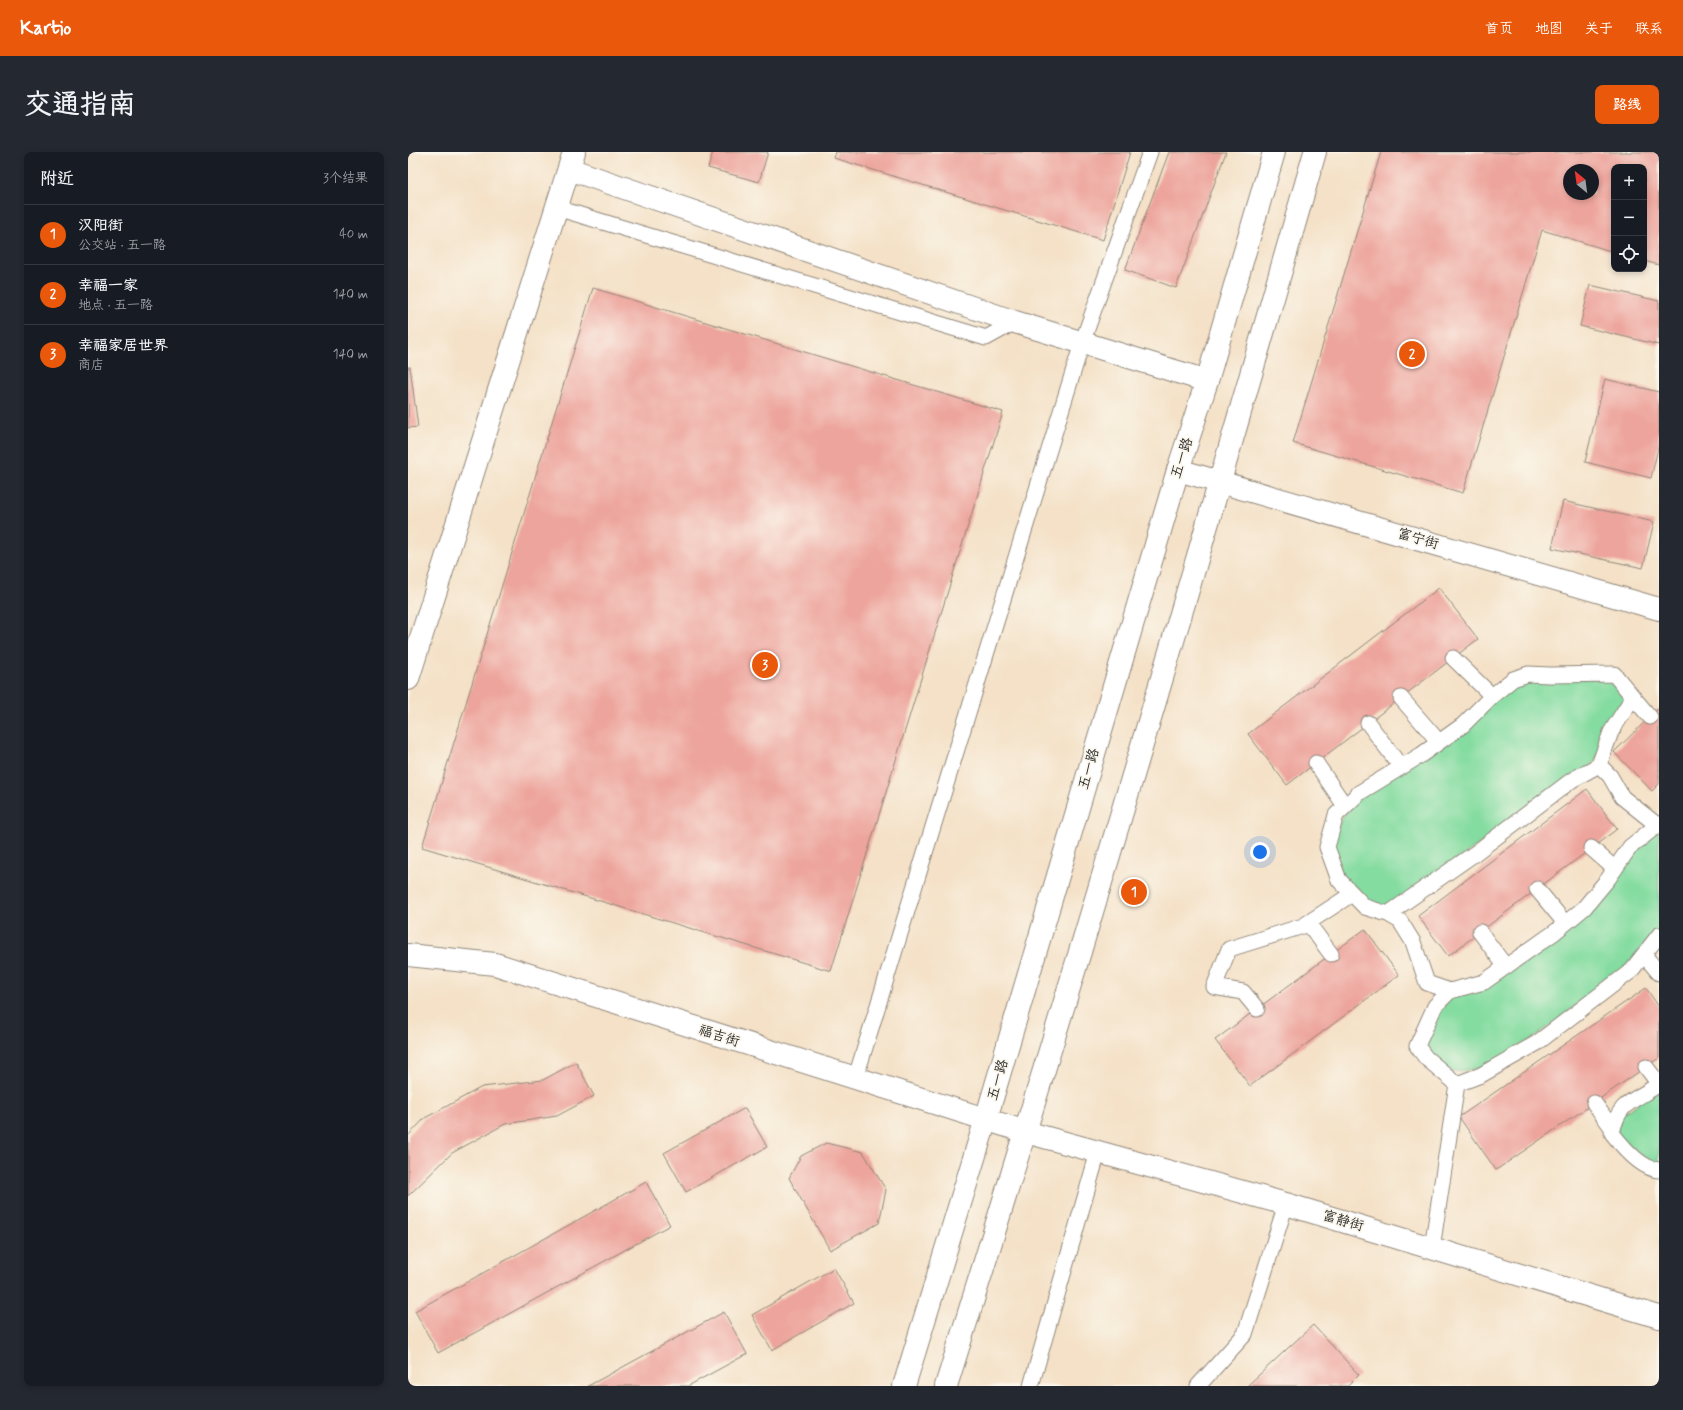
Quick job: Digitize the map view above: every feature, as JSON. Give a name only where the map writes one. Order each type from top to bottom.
[{"type":"street","name":"五一路","points":[[904,1386],[986,1119],[1178,470],[1207,381],[1274,152]]},
{"type":"street","points":[[946,1386],[1026,1132],[1221,482],[1315,152]]},
{"type":"street","points":[[408,679],[572,161],[1015,322],[1207,381]]},
{"type":"street","name":"富宁街","points":[[1178,470],[1659,609]]},
{"type":"street","name":"福吉街","points":[[408,955],[495,964],[855,1080],[1026,1132]]},
{"type":"street","name":"富静街","points":[[1026,1132],[1286,1204],[1659,1317]]},
{"type":"lane","points":[[855,1080],[1082,343],[1150,152]]},
{"type":"lane","points":[[557,208],[986,338],[1015,322]]},
{"type":"lane","points":[[1453,658],[1492,696]]},
{"type":"lane","points":[[1450,991],[1427,982],[1413,942],[1400,921],[1388,914],[1365,907],[1339,880],[1326,847],[1336,815],[1359,793],[1401,768],[1463,725],[1492,696],[1513,679],[1528,674],[1550,676],[1614,674],[1650,717]]},
{"type":"lane","points":[[1388,914],[1474,854],[1572,780],[1599,765],[1611,732],[1633,697]]},
{"type":"lane","points":[[1401,698],[1439,742]]},
{"type":"lane","points":[[1368,722],[1401,768]]},
{"type":"lane","points":[[1316,763],[1345,806]]},
{"type":"lane","points":[[1457,1084],[1426,1058],[1417,1046],[1436,1006],[1450,991],[1484,982],[1565,924],[1584,908],[1615,869],[1630,847],[1658,824],[1622,796],[1610,776],[1599,765]]},
{"type":"lane","points":[[1591,848],[1615,869]]},
{"type":"lane","points":[[1537,889],[1565,924]]},
{"type":"lane","points":[[1257,1009],[1243,992],[1214,987],[1229,949],[1304,926],[1352,894]]},
{"type":"lane","points":[[1308,923],[1331,954]]},
{"type":"lane","points":[[1480,932],[1506,967]]},
{"type":"lane","points":[[1457,1084],[1481,1075],[1537,1043],[1631,971],[1659,935]]},
{"type":"lane","points":[[1644,955],[1659,973]]},
{"type":"lane","points":[[1646,1067],[1659,1084],[1626,1104],[1618,1113],[1612,1133],[1626,1151],[1653,1169],[1659,1170]]},
{"type":"lane","points":[[1432,1248],[1457,1084]]},
{"type":"lane","points":[[1594,1103],[1613,1129]]},
{"type":"lane","points":[[1031,1386],[1098,1152]]},
{"type":"lane","points":[[1198,1386],[1245,1334],[1286,1204]]},
{"type":"green space","points":[[1610,678],[1626,698],[1594,763],[1386,910],[1367,903],[1344,881],[1331,848],[1341,818],[1361,796],[1503,693],[1529,679]]},
{"type":"green space","points":[[1659,830],[1659,927],[1628,966],[1537,1036],[1482,1068],[1445,1073],[1423,1044],[1439,1008],[1451,995],[1562,934],[1634,849]]},
{"type":"green space","points":[[1659,1089],[1659,1167],[1655,1167],[1616,1134],[1621,1115]]},
{"type":"building","points":[[713,152],[768,152],[759,182],[708,168]]},
{"type":"building","points":[[836,152],[1130,152],[1103,240],[834,158]]},
{"type":"building","points":[[1169,152],[1226,152],[1176,288],[1125,270]]},
{"type":"building","points":[[1381,152],[1659,152],[1659,265],[1647,262],[1647,164],[1611,164],[1611,251],[1542,230],[1463,493],[1293,443]]},
{"type":"building","points":[[1590,285],[1659,301],[1659,345],[1580,326]]},
{"type":"building","points":[[593,288],[1003,412],[831,971],[422,847]]},
{"type":"building","points":[[408,367],[410,367],[418,427],[408,428]]},
{"type":"building","points":[[1605,379],[1659,392],[1659,444],[1651,478],[1585,462]]},
{"type":"building","points":[[1563,501],[1654,522],[1643,568],[1552,548]]},
{"type":"building","points":[[1439,588],[1478,639],[1287,785],[1248,734]]},
{"type":"building","points":[[1659,708],[1659,784],[1652,791],[1614,752]]},
{"type":"building","points":[[1587,789],[1617,829],[1448,956],[1418,916]]},
{"type":"building","points":[[1365,929],[1399,975],[1250,1086],[1215,1040]]},
{"type":"building","points":[[1646,988],[1659,1007],[1659,1058],[1496,1170],[1459,1117]]},
{"type":"building","points":[[576,1062],[594,1096],[557,1116],[505,1124],[452,1153],[408,1196],[408,1136],[425,1118],[482,1087],[543,1080]]},
{"type":"building","points":[[745,1108],[767,1147],[686,1192],[664,1153]]},
{"type":"building","points":[[826,1143],[863,1152],[886,1190],[879,1223],[830,1250],[789,1178],[801,1156]]},
{"type":"building","points":[[646,1182],[670,1225],[438,1353],[415,1311]]},
{"type":"building","points":[[834,1268],[854,1303],[772,1350],[752,1315]]},
{"type":"building","points":[[724,1312],[747,1354],[688,1386],[588,1386]]},
{"type":"building","points":[[1313,1325],[1359,1375],[1348,1386],[1247,1386]]},
{"type":"place","name":"幸福一家","points":[[1412,354]]},
{"type":"place","name":"幸福家居世界","points":[[765,665]]},
{"type":"place","name":"汉阳街","points":[[1134,892]]}]
